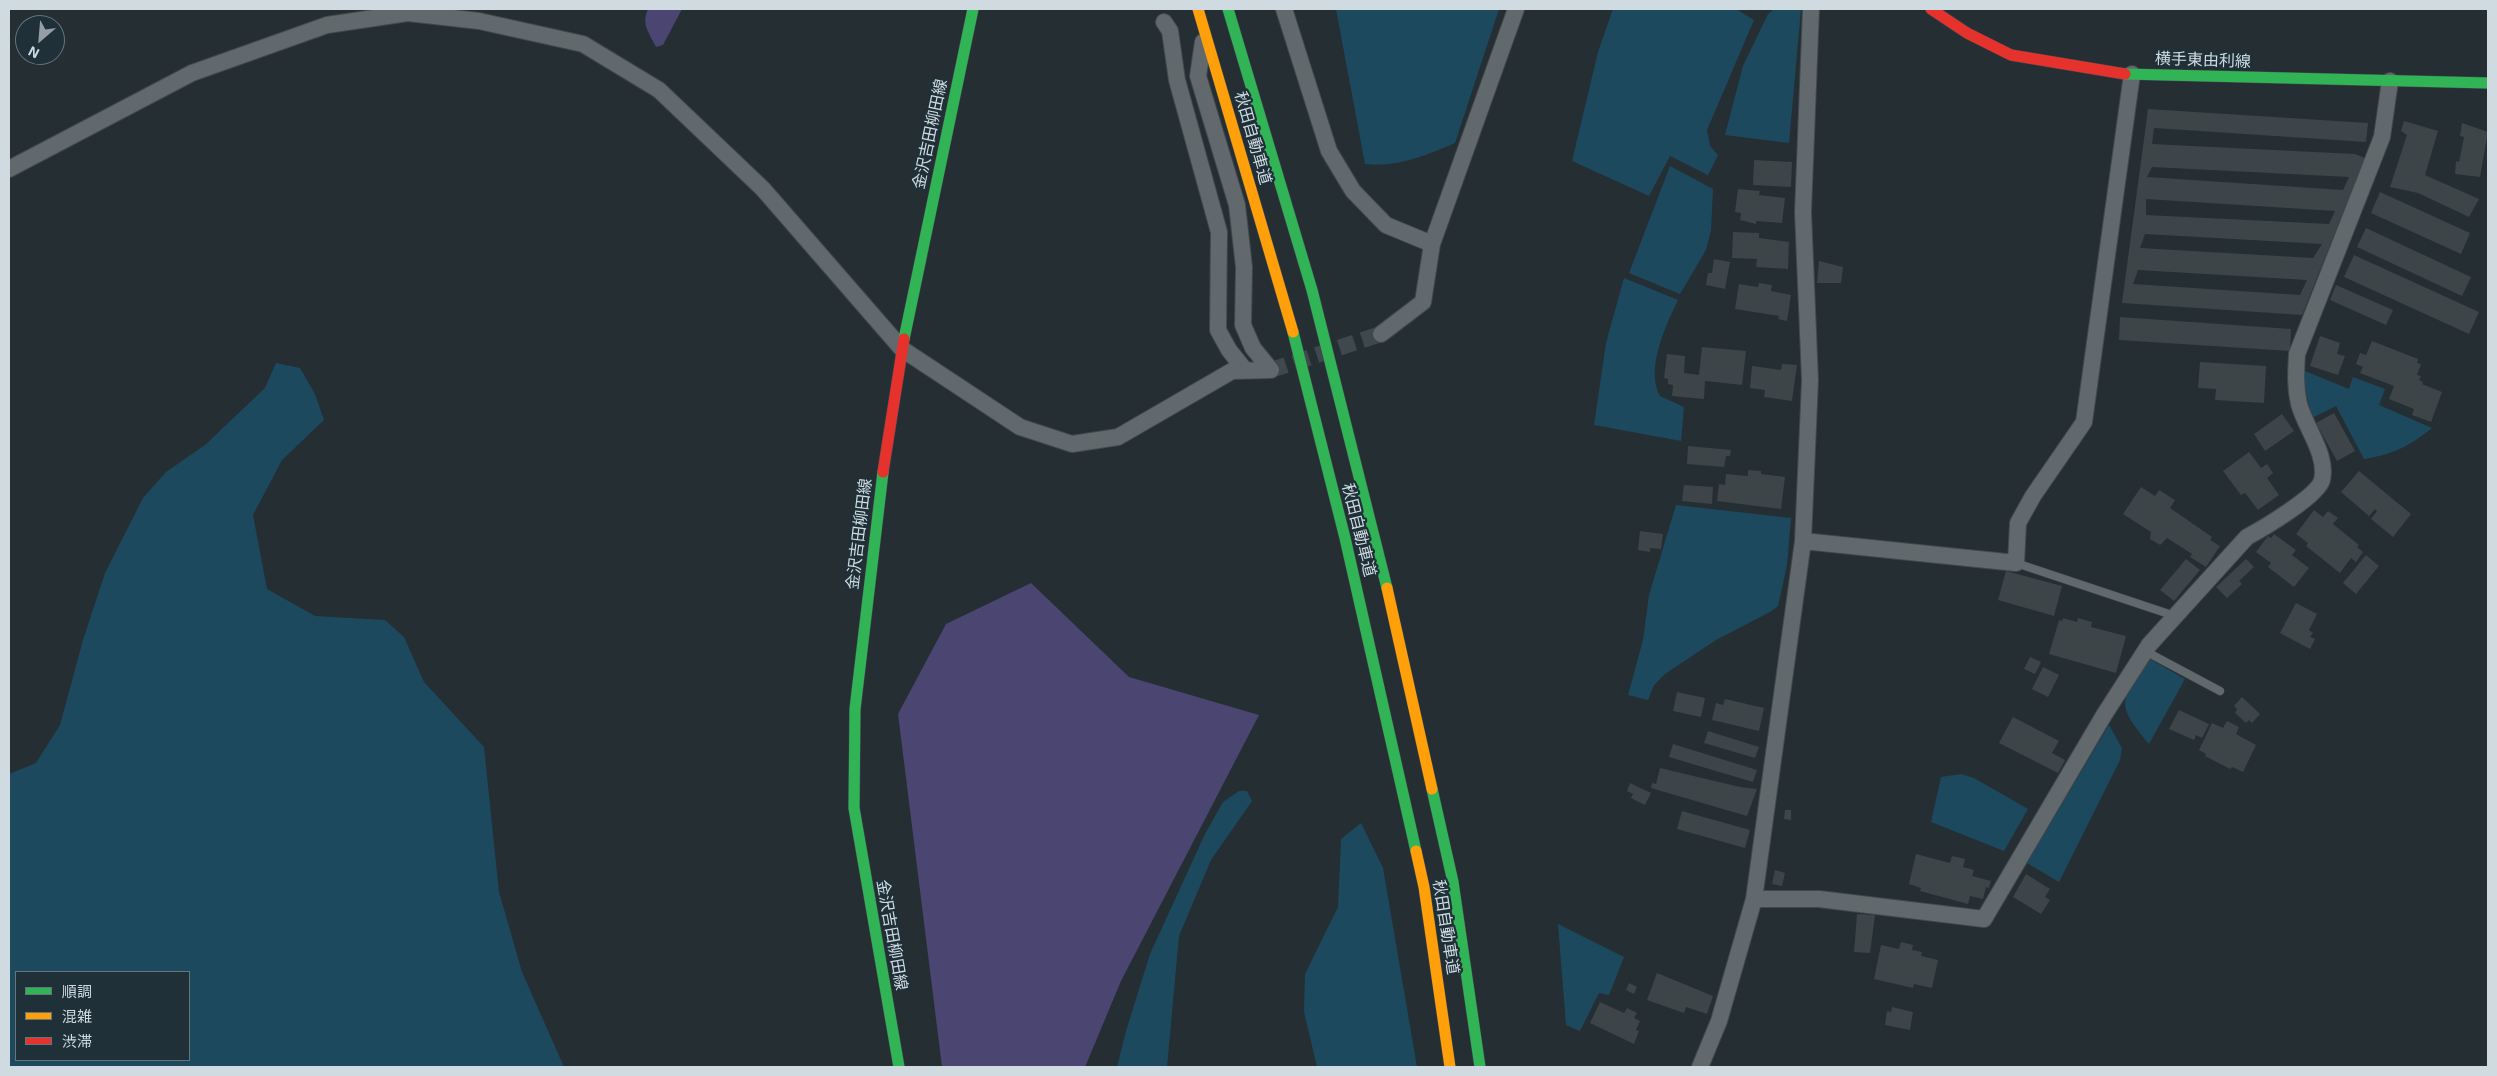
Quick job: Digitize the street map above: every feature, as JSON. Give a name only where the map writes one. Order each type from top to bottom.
[{"type":"main road","name":"金沢吉田柳田線","points":[[899,1067],[854,808],[855,709],[884,464],[902,349],[973,9]]},
{"type":"main road","name":"秋田自動車道","points":[[1198,9],[1285,302],[1345,538],[1424,887],[1450,1067]]},
{"type":"main road","name":"秋田自動車道","points":[[1228,9],[1312,290],[1375,536],[1453,882],[1480,1067]]},
{"type":"main road","name":"横手東由利線","points":[[1931,9],[1967,33],[2011,55],[2132,74],[2488,83]]},
{"type":"street","points":[[1284,9],[1329,151],[1348,183],[1386,225],[1432,244]]},
{"type":"street","points":[[1381,334],[1423,302],[1432,244],[1516,9]]},
{"type":"street","points":[[1700,1067],[1718,1021],[1754,899],[1802,541],[1810,380],[1803,212],[1811,9]]},
{"type":"street","points":[[9,169],[192,73],[327,25],[408,13],[479,21],[583,44],[659,90],[763,188],[902,349],[1020,427],[1072,444],[1118,437],[1232,371],[1271,370],[1253,348],[1243,325],[1244,266],[1237,205],[1198,76],[1205,31]]},
{"type":"street","points":[[1164,22],[1170,31],[1177,80],[1219,232],[1218,330],[1229,350],[1245,370]]},
{"type":"street","points":[[1802,541],[2016,563],[2018,523],[2033,496],[2084,422],[2132,74]]},
{"type":"street","points":[[1754,899],[1819,899],[1984,919],[2104,715],[2145,652],[2247,537],[2268,526],[2306,498],[2322,481],[2320,458],[2299,403],[2296,378],[2297,354],[2382,137],[2390,81]]},
{"type":"lane","points":[[2016,563],[2175,616]]},
{"type":"lane","points":[[2145,652],[2220,691]]},
{"type":"shaded area","points":[[648,9],[682,9],[663,45],[656,47],[649,33],[645,19]]},
{"type":"shaded area","points":[[1336,9],[1499,9],[1455,143],[1411,160],[1389,164],[1365,164]]},
{"type":"shaded area","points":[[1613,9],[1736,9],[1754,20],[1707,130],[1710,146],[1718,155],[1708,175],[1670,156],[1649,196],[1572,161],[1598,52]]},
{"type":"shaded area","points":[[1774,9],[1801,9],[1789,143],[1725,135],[1743,66],[1768,14]]},
{"type":"shaded area","points":[[1670,166],[1713,189],[1711,231],[1706,250],[1680,294],[1629,273]]},
{"type":"shaded area","points":[[1624,278],[1678,300],[1663,334],[1656,360],[1655,373],[1656,385],[1660,396],[1684,407],[1681,441],[1594,425],[1606,343]]},
{"type":"shaded area","points":[[276,363],[300,368],[315,394],[324,420],[282,460],[253,515],[267,589],[315,616],[385,620],[404,637],[424,682],[484,747],[499,892],[522,972],[564,1067],[9,1067],[9,774],[36,763],[60,725],[83,640],[105,573],[143,498],[166,472],[205,445],[265,388]]},
{"type":"shaded area","points":[[2305,371],[2349,389],[2353,377],[2385,389],[2379,405],[2432,428],[2400,449],[2364,459],[2336,406],[2312,418],[2304,385]]},
{"type":"shaded area","points":[[1676,505],[1791,518],[1787,565],[1778,606],[1716,640],[1665,674],[1654,685],[1648,700],[1628,695],[1643,640],[1649,595]]},
{"type":"shaded area","points":[[1031,583],[1129,677],[1259,715],[1121,981],[1085,1067],[942,1067],[898,714],[946,624]]},
{"type":"shaded area","points":[[2148,658],[2185,679],[2149,744],[2130,719],[2125,702],[2127,693]]},
{"type":"shaded area","points":[[2109,725],[2122,748],[2120,760],[2059,882],[2027,863]]},
{"type":"shaded area","points":[[1961,774],[1974,778],[2028,809],[2004,851],[1931,822],[1941,777]]},
{"type":"shaded area","points":[[1239,791],[1247,791],[1252,801],[1211,860],[1179,936],[1167,1067],[1117,1067],[1150,954],[1205,834],[1223,802]]},
{"type":"shaded area","points":[[1361,823],[1383,868],[1417,1067],[1317,1067],[1304,1012],[1305,974],[1338,907],[1341,839]]},
{"type":"shaded area","points":[[1558,924],[1624,957],[1609,995],[1599,993],[1580,1031],[1566,1025]]},
{"type":"building","points":[[2148,109],[2368,123],[2366,142],[2154,128],[2152,144],[2355,154],[2365,158],[2302,315],[2122,303]],"holes":[[[2152,167],[2349,177],[2343,190],[2147,177]],[[2146,199],[2335,211],[2329,224],[2146,215]],[[2145,234],[2322,244],[2313,258],[2140,248]],[[2138,270],[2307,280],[2300,295],[2133,284]]]},
{"type":"building","points":[[2404,121],[2438,131],[2425,175],[2479,199],[2469,217],[2418,193],[2390,187],[2407,135],[2401,131]]},
{"type":"building","points":[[2462,123],[2488,132],[2480,177],[2455,174],[2456,161],[2459,162],[2464,137],[2460,136]]},
{"type":"building","points":[[1754,160],[1792,162],[1791,187],[1753,185]]},
{"type":"building","points":[[1738,189],[1760,191],[1759,195],[1785,198],[1782,223],[1756,221],[1756,224],[1740,220],[1741,213],[1735,212]]},
{"type":"building","points":[[2380,192],[2470,233],[2461,254],[2371,213]]},
{"type":"building","points":[[2366,228],[2471,277],[2462,296],[2357,247]]},
{"type":"building","points":[[1733,232],[1759,233],[1759,238],[1789,242],[1788,269],[1756,267],[1757,259],[1732,258]]},
{"type":"building","points":[[2354,255],[2479,312],[2469,334],[2344,277]]},
{"type":"building","points":[[1714,259],[1730,262],[1725,289],[1706,285],[1708,273],[1712,273]]},
{"type":"building","points":[[1819,261],[1843,267],[1841,283],[1817,283]]},
{"type":"building","points":[[1759,283],[1772,285],[1771,291],[1791,295],[1787,321],[1778,319],[1779,316],[1735,309],[1739,284],[1758,287]]},
{"type":"building","points":[[2336,285],[2393,310],[2386,325],[2330,300]]},
{"type":"building","points":[[2120,317],[2291,329],[2290,351],[2119,340]]},
{"type":"building","points":[[2320,336],[2340,343],[2337,354],[2345,356],[2338,375],[2310,366]]},
{"type":"building","points":[[2372,341],[2418,359],[2417,363],[2421,364],[2417,375],[2421,376],[2419,380],[2423,382],[2422,384],[2442,392],[2431,422],[2412,415],[2414,409],[2389,399],[2394,386],[2360,373],[2363,367],[2356,364],[2360,353],[2366,355]]},
{"type":"building","points":[[1702,347],[1746,351],[1742,385],[1705,381],[1704,399],[1672,396],[1673,385],[1668,384],[1668,379],[1664,378],[1667,354],[1685,356],[1684,373],[1699,375]]},
{"type":"building","points":[[2200,362],[2266,366],[2264,403],[2215,400],[2216,389],[2198,388]]},
{"type":"building","points":[[1782,364],[1797,365],[1792,401],[1764,397],[1765,390],[1750,388],[1752,366],[1781,370]]},
{"type":"building","points":[[2334,413],[2355,451],[2337,461],[2316,423]]},
{"type":"building","points":[[2282,414],[2294,431],[2265,451],[2254,434]]},
{"type":"building","points":[[1688,446],[1731,450],[1730,456],[1726,456],[1724,467],[1687,464]]},
{"type":"building","points":[[2249,452],[2261,468],[2267,464],[2273,473],[2267,478],[2279,495],[2258,510],[2245,493],[2241,495],[2223,471]]},
{"type":"building","points":[[1748,470],[1761,471],[1761,474],[1785,477],[1781,509],[1717,501],[1719,484],[1725,485],[1726,474],[1748,476]]},
{"type":"building","points":[[2359,471],[2411,514],[2393,537],[2371,519],[2377,511],[2375,509],[2369,516],[2341,492]]},
{"type":"building","points":[[1684,485],[1713,487],[1712,504],[1682,501]]},
{"type":"building","points":[[2141,487],[2155,496],[2159,490],[2175,500],[2170,508],[2212,537],[2210,540],[2220,546],[2206,567],[2190,557],[2192,554],[2167,538],[2160,545],[2150,539],[2151,532],[2123,514]]},
{"type":"building","points":[[2314,510],[2323,517],[2328,511],[2338,518],[2333,524],[2359,545],[2357,547],[2363,552],[2356,562],[2351,558],[2340,573],[2306,546],[2308,543],[2296,534]]},
{"type":"building","points":[[1640,531],[1663,534],[1661,549],[1650,548],[1650,552],[1638,550]]},
{"type":"building","points":[[2274,534],[2296,550],[2292,555],[2309,568],[2294,587],[2268,567],[2271,563],[2256,552],[2268,536],[2271,538]]},
{"type":"building","points":[[2366,555],[2379,566],[2356,594],[2343,583]]},
{"type":"building","points":[[2186,559],[2200,570],[2174,601],[2160,590]]},
{"type":"building","points":[[2246,559],[2254,567],[2239,581],[2242,584],[2227,598],[2216,587]]},
{"type":"building","points":[[2006,571],[2062,586],[2054,616],[1998,600]]},
{"type":"building","points":[[2296,603],[2317,614],[2309,630],[2313,633],[2310,637],[2315,639],[2310,649],[2280,633]]},
{"type":"building","points":[[2063,618],[2077,622],[2078,618],[2092,622],[2091,627],[2126,636],[2116,673],[2049,654],[2059,620],[2062,621]]},
{"type":"building","points":[[2030,657],[2041,662],[2035,674],[2024,669]]},
{"type":"building","points":[[2043,667],[2059,675],[2048,697],[2032,689]]},
{"type":"building","points":[[1677,692],[1705,698],[1701,717],[1673,711]]},
{"type":"building","points":[[2242,697],[2260,714],[2252,723],[2249,720],[2246,723],[2235,713],[2237,709],[2234,706]]},
{"type":"building","points":[[1725,699],[1764,708],[1759,731],[1712,720],[1716,703],[1723,705]]},
{"type":"building","points":[[2179,710],[2209,724],[2202,738],[2196,735],[2194,740],[2169,729]]},
{"type":"building","points":[[2013,717],[2059,741],[2052,753],[2065,760],[2058,773],[1999,743]]},
{"type":"building","points":[[2227,721],[2239,727],[2236,734],[2256,745],[2243,772],[2232,767],[2230,769],[2205,756],[2206,754],[2199,750],[2212,723],[2223,728]]},
{"type":"building","points":[[1708,731],[1759,747],[1755,758],[1704,743]]},
{"type":"building","points":[[1673,744],[1757,770],[1753,782],[1669,757]]},
{"type":"building","points":[[1660,768],[1740,787],[1757,789],[1747,816],[1651,788],[1652,783],[1656,784]]},
{"type":"building","points":[[1630,783],[1651,793],[1645,805],[1631,798],[1633,794],[1627,791]]},
{"type":"building","points":[[1785,810],[1791,810],[1791,820],[1784,819]]},
{"type":"building","points":[[1682,811],[1750,830],[1745,848],[1677,829]]},
{"type":"building","points":[[1916,854],[1950,863],[1952,856],[1965,859],[1963,867],[1974,870],[1972,876],[1991,881],[1989,888],[1986,887],[1983,899],[1970,896],[1968,904],[1920,891],[1921,888],[1909,884]]},
{"type":"building","points":[[1775,870],[1785,873],[1782,886],[1772,884]]},
{"type":"building","points":[[2026,874],[2050,889],[2045,897],[2050,900],[2041,914],[2013,897]]},
{"type":"building","points":[[1857,914],[1875,915],[1870,953],[1854,952]]},
{"type":"building","points":[[1901,942],[1913,945],[1912,950],[1922,952],[1921,956],[1938,960],[1932,988],[1914,984],[1913,988],[1874,979],[1881,945],[1899,949]]},
{"type":"building","points":[[1657,973],[1713,996],[1707,1014],[1686,1007],[1684,1013],[1647,1000]]},
{"type":"building","points":[[1629,983],[1637,987],[1634,994],[1626,990]]},
{"type":"building","points":[[1600,1002],[1624,1013],[1627,1008],[1637,1013],[1634,1018],[1640,1021],[1636,1030],[1639,1031],[1634,1044],[1590,1023]]},
{"type":"building","points":[[1892,1007],[1913,1012],[1910,1030],[1885,1025],[1887,1011],[1891,1012]]},
{"type":"tunnel","points":[[1271,370],[1381,334]]},
{"type":"traffic: fast","points":[[904,339],[973,9]]},
{"type":"traffic: fast","points":[[1228,9],[1312,290],[1387,588]]},
{"type":"traffic: fast","points":[[2125,74],[2488,83]]},
{"type":"traffic: fast","points":[[1293,332],[1345,538],[1416,851]]},
{"type":"traffic: fast","points":[[883,472],[855,709],[854,808],[899,1067]]},
{"type":"traffic: fast","points":[[1432,789],[1453,882],[1480,1067]]},
{"type":"traffic: slow","points":[[1198,9],[1293,332]]},
{"type":"traffic: slow","points":[[1387,588],[1432,789]]},
{"type":"traffic: slow","points":[[1416,851],[1424,887],[1450,1067]]},
{"type":"traffic: jam","points":[[1931,9],[1967,33],[2011,55],[2125,74]]},
{"type":"traffic: jam","points":[[883,472],[904,339]]}]
